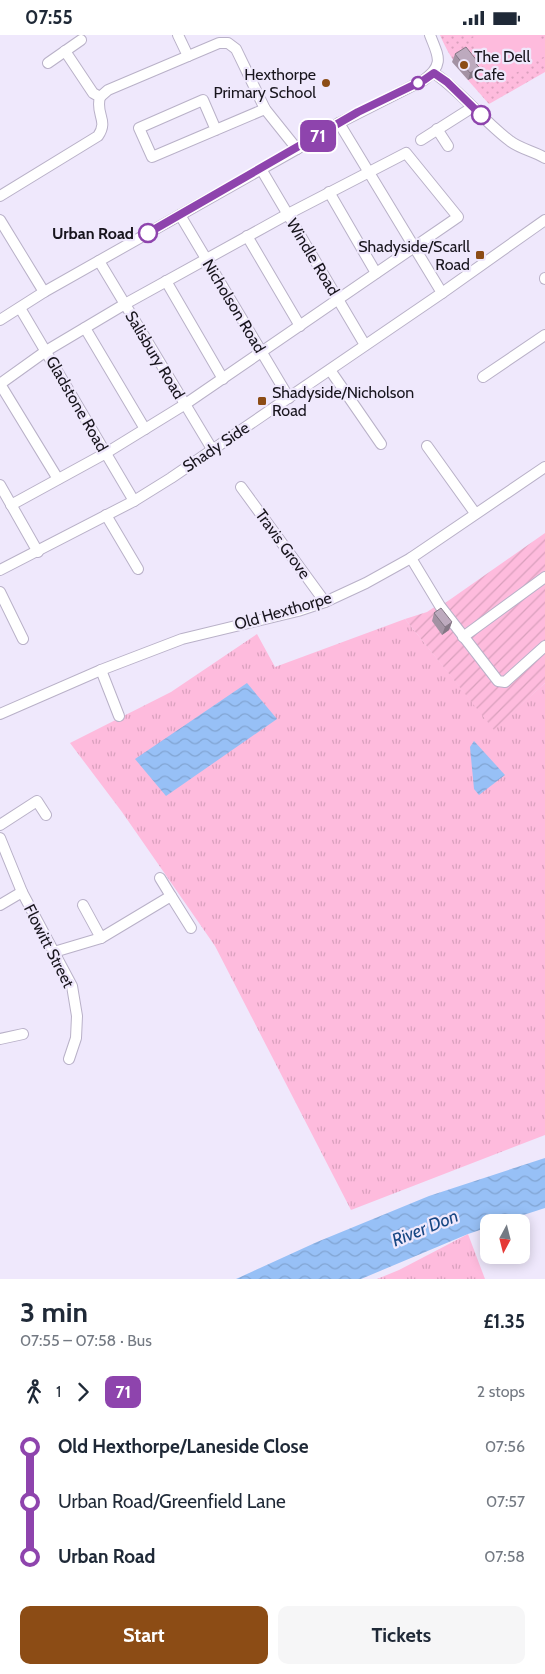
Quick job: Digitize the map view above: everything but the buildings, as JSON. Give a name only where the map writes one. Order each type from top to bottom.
[{"type":"street","points":[[178,35],[188,56]]},
{"type":"street","points":[[0,320],[44,291],[296,149],[338,123],[424,80],[434,73],[437,67],[438,55],[430,35]]},
{"type":"street","points":[[48,63],[81,40]]},
{"type":"street","points":[[0,196],[98,136],[103,124],[98,109],[100,97],[108,90],[219,43],[233,45],[236,49],[265,109],[296,149]]},
{"type":"street","points":[[65,51],[93,93],[100,97]]},
{"type":"street","points":[[434,73],[447,82],[511,142],[545,159]]},
{"type":"street","points":[[216,130],[202,101],[139,128],[152,157],[216,130],[265,109]]},
{"type":"street","points":[[421,140],[473,107]]},
{"type":"street","points":[[338,123],[442,293]]},
{"type":"street","points":[[437,129],[448,146]]},
{"type":"street","points":[[6,502],[58,479],[106,453],[184,405],[458,217],[408,153],[329,192],[166,281],[46,351],[0,384],[58,479]]},
{"type":"street","name":"Windle Road","points":[[261,169],[365,345]]},
{"type":"street","points":[[329,192],[376,273]]},
{"type":"street","name":"Nicholson Road","points":[[180,215],[289,398]]},
{"type":"street","points":[[0,220],[44,291]]},
{"type":"street","name":"Shady Side","points":[[0,570],[134,501],[330,370],[545,220]]},
{"type":"street","points":[[247,236],[300,326]]},
{"type":"street","name":"Salisbury Road","points":[[99,261],[212,449]]},
{"type":"street","points":[[166,281],[223,379]]},
{"type":"street","name":"Gladstone Road","points":[[20,307],[134,501]]},
{"type":"street","points":[[85,328],[145,429]]},
{"type":"street","points":[[483,377],[545,335]]},
{"type":"street","points":[[330,370],[381,444]]},
{"type":"street","points":[[427,446],[475,513]]},
{"type":"street","name":"Old Hexthorpe","points":[[0,714],[101,670],[182,639],[298,611],[325,602],[366,583],[411,558],[545,467]]},
{"type":"street","points":[[0,485],[6,502],[38,551]]},
{"type":"street","name":"Travis Grove","points":[[241,487],[325,602]]},
{"type":"street","points":[[106,515],[138,569]]},
{"type":"street","points":[[411,558],[440,607],[498,681],[505,682],[545,646]]},
{"type":"street","points":[[463,637],[545,577]]},
{"type":"street","points":[[0,592],[23,639]]},
{"type":"street","points":[[101,670],[119,716]]},
{"type":"street","points":[[0,825],[37,801],[46,815]]},
{"type":"street","name":"Flowitt Street","points":[[0,838],[22,892],[72,986],[77,1016],[76,1038],[70,1059]]},
{"type":"street","points":[[160,878],[191,929]]},
{"type":"street","points":[[0,905],[22,892]]},
{"type":"street","points":[[54,952],[101,938],[171,896]]},
{"type":"street","points":[[83,905],[101,938]]},
{"type":"street","points":[[0,1039],[23,1034]]},
{"type":"green space","points":[[440,35],[545,35],[545,72],[489,104],[456,64]]},
{"type":"green space","points":[[477,35],[538,35],[545,46],[545,56],[500,82],[471,39]]},
{"type":"green space","points":[[545,533],[545,683],[494,730],[405,619],[427,612],[436,606],[438,608]]},
{"type":"green space","points":[[405,619],[494,729],[545,683],[545,1135],[351,1210],[215,946],[122,812],[70,743],[171,692],[257,634],[275,667]]},
{"type":"green space","points":[[468,1234],[485,1279],[377,1279],[399,1270]]},
{"type":"water","points":[[247,683],[277,719],[166,796],[135,759]]},
{"type":"water","points":[[474,741],[505,775],[479,795],[474,789],[470,747]]},
{"type":"water","name":"River Don","points":[[545,1158],[545,1208],[527,1214],[480,1214],[480,1230],[361,1279],[236,1279],[317,1242],[429,1196]]},
{"type":"bus line","name":"71","points":[[148,233],[338,123],[424,80],[434,73],[447,82],[481,115]]},
{"type":"place","name":"The Dell Cafe","points":[[464,65]]},
{"type":"place","name":"Hexthorpe Primary School","points":[[326,83]]},
{"type":"place","name":"Urban Road","points":[[148,233]]},
{"type":"place","name":"Shadyside/Scarll Road","points":[[480,255]]},
{"type":"place","name":"Shadyside/Nicholson Road","points":[[262,401]]}]
